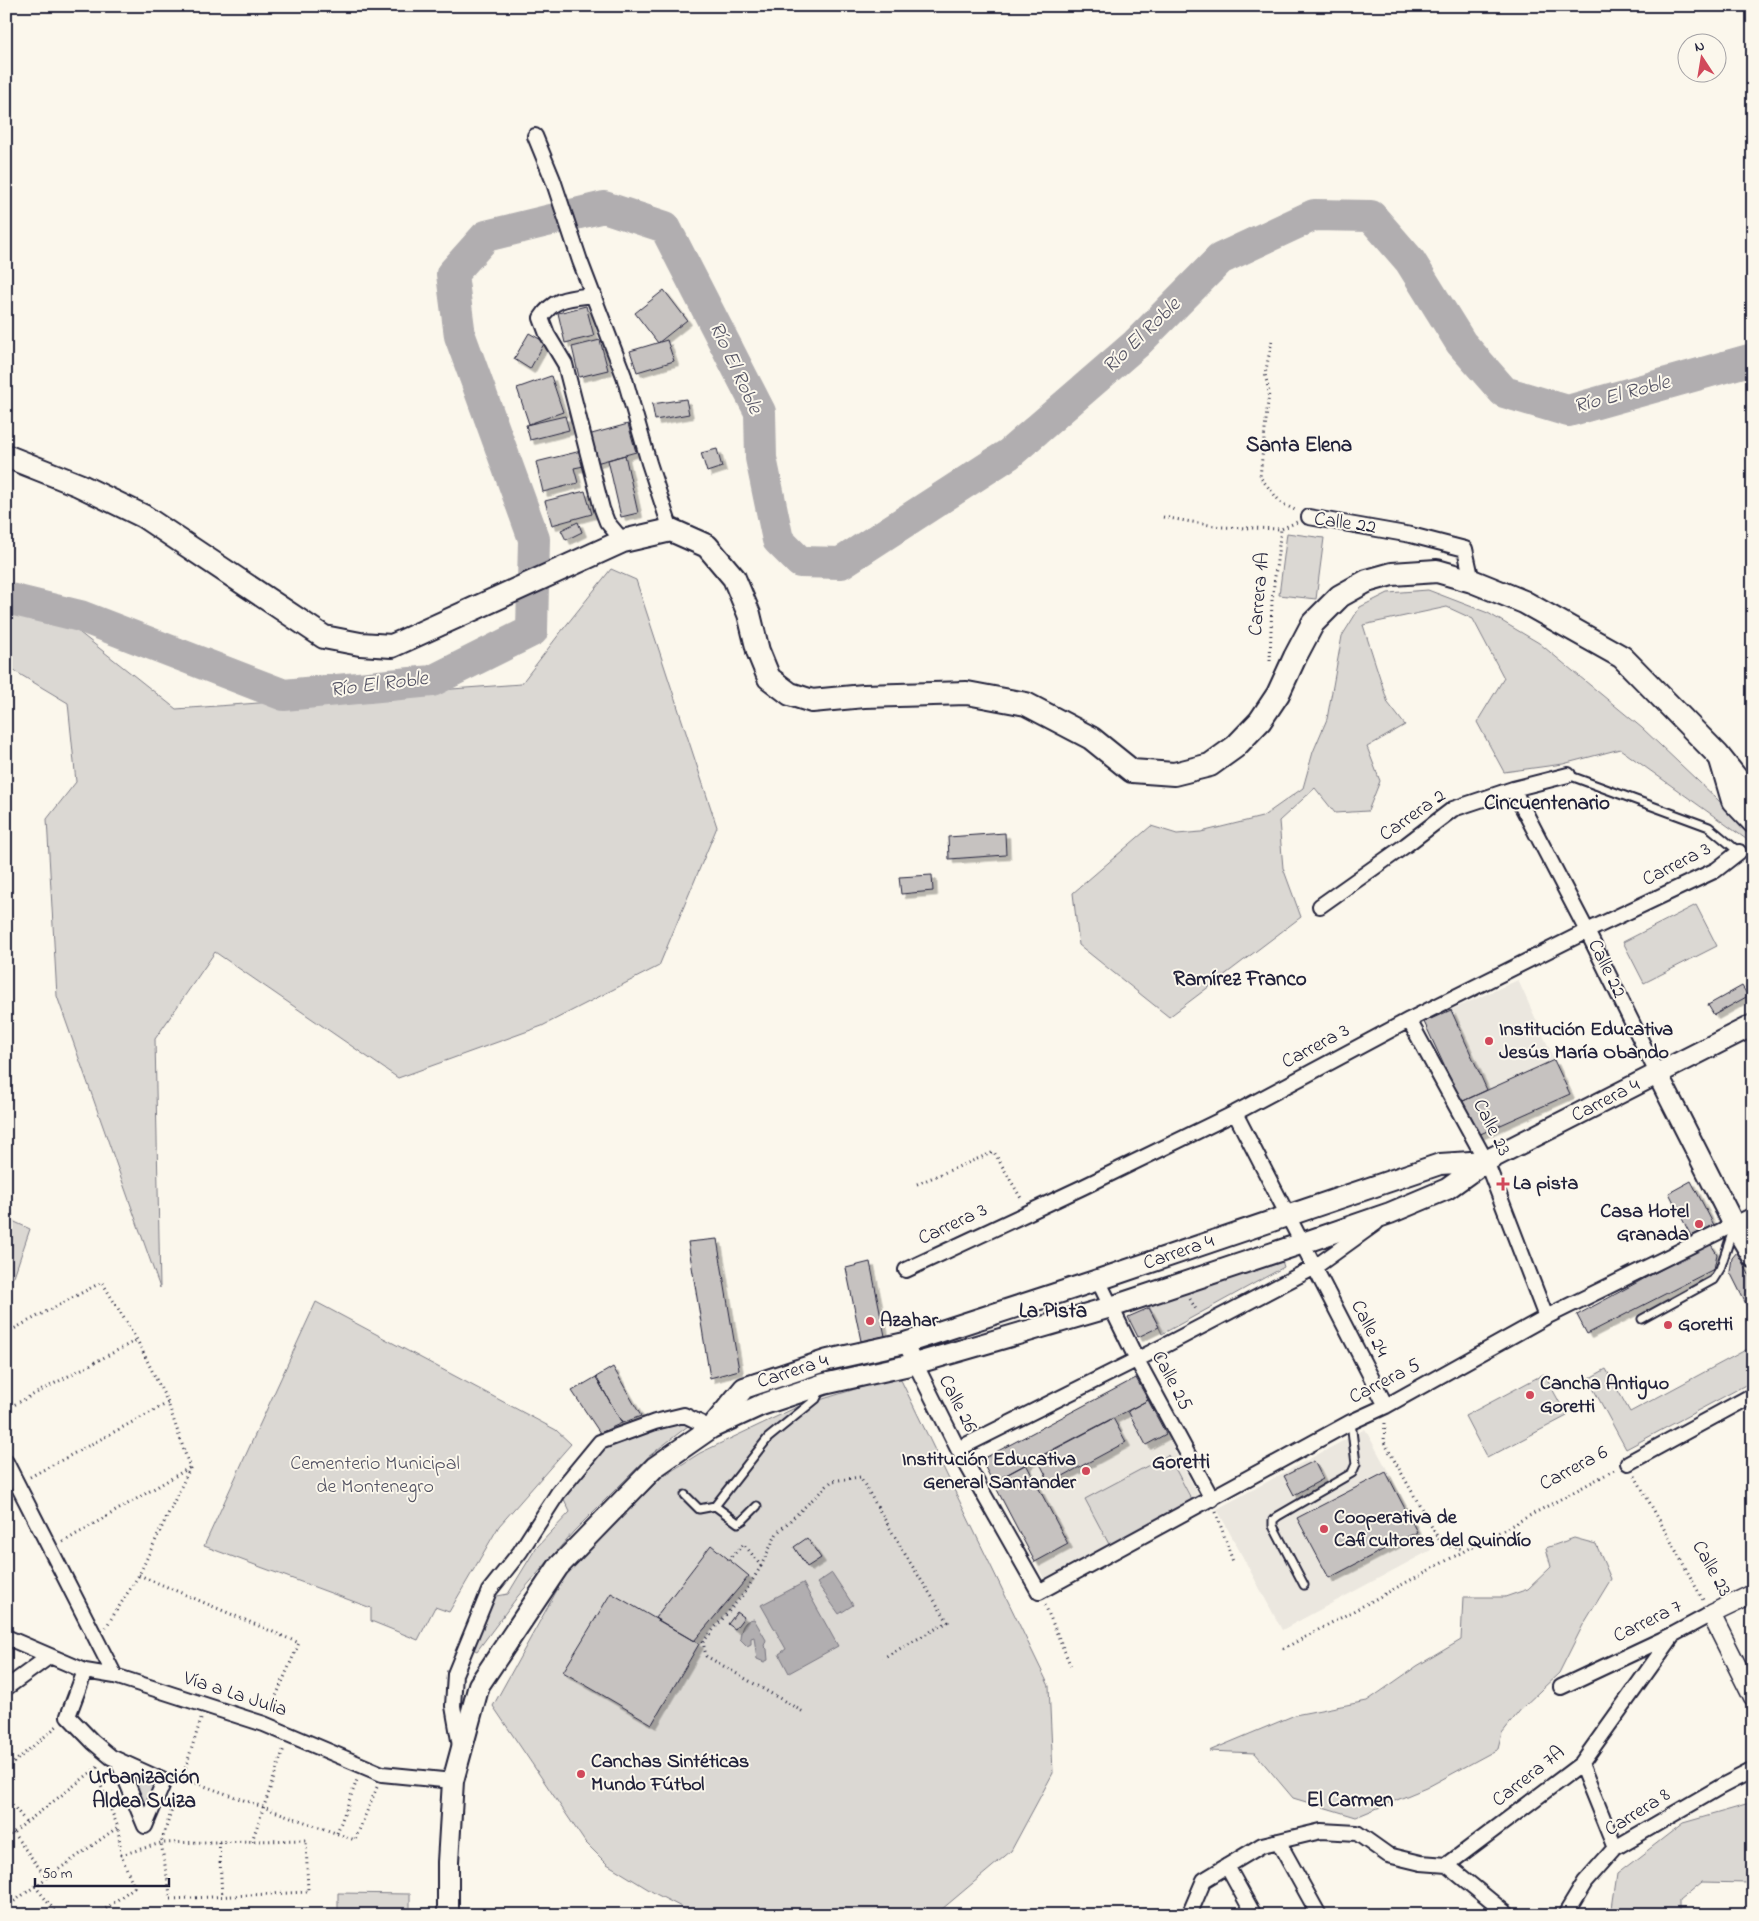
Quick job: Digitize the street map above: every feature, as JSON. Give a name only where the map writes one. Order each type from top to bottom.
[{"type":"main road","points":[[6,456],[79,485],[143,516],[324,637],[360,644],[392,646],[623,541],[671,530],[707,546],[734,578],[749,614],[758,650],[769,678],[790,694],[812,701],[864,696],[967,693],[1026,704],[1091,738],[1132,771],[1174,774],[1210,765],[1235,747],[1260,721],[1278,694],[1313,623],[1340,596],[1367,581],[1392,574],[1437,571],[1472,581],[1524,602],[1622,656],[1718,755],[1753,799]]},
{"type":"main road","points":[[1718,755],[1732,801],[1753,823]]},
{"type":"main road","name":"Carrera 4","points":[[711,1428],[760,1405],[824,1384],[914,1364],[1111,1307],[1390,1213],[1447,1189],[1486,1161],[1753,1026]]},
{"type":"main road","name":"Calle 22","points":[[1658,1075],[1734,1225],[1753,1257]]},
{"type":"main road","name":"Carrera 4","points":[[711,1428],[744,1388],[828,1360],[905,1343],[1440,1164],[1486,1161]]},
{"type":"main road","points":[[448,1915],[453,1781],[479,1684],[558,1568],[655,1467],[711,1428]]},
{"type":"street","points":[[535,136],[553,180],[580,261],[624,376],[671,530]]},
{"type":"street","points":[[594,295],[566,298],[547,308],[541,318],[565,364],[602,509],[607,522],[623,541]]},
{"type":"street","name":"Calle 22","points":[[1309,517],[1411,535],[1465,549],[1472,581]]},
{"type":"street","name":"Carrera 2","points":[[1320,906],[1406,845],[1453,808],[1513,789],[1568,775]]},
{"type":"street","name":"Calle 22","points":[[1513,789],[1588,931],[1658,1075]]},
{"type":"street","name":"Carrera 3","points":[[906,1270],[1235,1113],[1409,1020],[1716,870],[1740,852]]},
{"type":"street","name":"Calle 23","points":[[1409,1020],[1486,1161],[1546,1317]]},
{"type":"street","name":"Calle 24","points":[[1235,1113],[1386,1406]]},
{"type":"street","name":"Carrera 4","points":[[958,1449],[1137,1360],[1315,1267],[1390,1213]]},
{"type":"street","name":"Carrera 5","points":[[1039,1592],[1351,1422],[1386,1406],[1546,1317],[1753,1215]]},
{"type":"street","name":"Calle 25","points":[[1098,1280],[1137,1360],[1212,1499]]},
{"type":"street","name":"Calle 26","points":[[905,1343],[958,1449],[1039,1592]]},
{"type":"street","name":"Carrera 6","points":[[1628,1463],[1753,1395]]},
{"type":"street","points":[[460,1750],[453,1706],[455,1674],[489,1591],[520,1552],[558,1493],[600,1442],[655,1422],[684,1415],[711,1428]]},
{"type":"street","points":[[6,1462],[115,1676]]},
{"type":"street","name":"Carrera 7","points":[[1561,1687],[1674,1634],[1753,1594]]},
{"type":"street","name":"Calle 23","points":[[1711,1614],[1753,1698]]},
{"type":"street","name":"Carrera 7A","points":[[1447,1864],[1581,1764],[1674,1634]]},
{"type":"street","name":"Vía a La Julia","points":[[6,1637],[85,1671],[115,1676],[264,1724],[382,1774],[453,1781]]},
{"type":"street","points":[[6,1688],[50,1656]]},
{"type":"street","points":[[85,1671],[68,1716],[93,1742],[114,1759]]},
{"type":"street","points":[[1581,1764],[1615,1848]]},
{"type":"street","name":"Carrera 8","points":[[1565,1915],[1585,1882],[1615,1848],[1753,1770]]},
{"type":"street","points":[[1189,1915],[1204,1880],[1262,1845],[1321,1831],[1357,1833],[1388,1855],[1421,1864],[1447,1864],[1508,1915]]},
{"type":"street","points":[[1278,1841],[1319,1915]]},
{"type":"street","points":[[1227,1866],[1254,1915]]},
{"type":"street","points":[[1578,1915],[1585,1882]]},
{"type":"lane","points":[[1568,775],[1709,827],[1740,852]]},
{"type":"lane","points":[[1642,1319],[1713,1280],[1720,1269],[1734,1225]]},
{"type":"lane","points":[[685,1495],[699,1509],[714,1506],[768,1438],[816,1399],[824,1384]]},
{"type":"lane","points":[[1304,1585],[1272,1526],[1273,1520],[1352,1473],[1356,1464],[1351,1422]]},
{"type":"lane","points":[[714,1506],[738,1523],[757,1506]]},
{"type":"path","points":[[1272,341],[1265,374],[1269,392],[1260,477],[1280,503],[1309,517]]},
{"type":"path","name":"Calle 22","points":[[1163,517],[1220,527],[1281,529],[1309,517]]},
{"type":"path","name":"Carrera 1A","points":[[1270,661],[1272,600],[1281,529]]},
{"type":"path","points":[[917,1184],[994,1152],[1029,1212]]},
{"type":"path","points":[[6,1333],[102,1282],[137,1340],[168,1403],[190,1468],[139,1575],[97,1641]]},
{"type":"path","points":[[1180,1284],[1205,1325]]},
{"type":"path","points":[[6,1409],[137,1340]]},
{"type":"path","points":[[17,1483],[168,1403]]},
{"type":"path","points":[[1386,1406],[1384,1442],[1442,1545],[1464,1549]]},
{"type":"path","name":"Carrera 6","points":[[1282,1649],[1464,1549],[1628,1463]]},
{"type":"path","name":"Calle 23","points":[[1628,1463],[1711,1614]]},
{"type":"path","points":[[50,1549],[190,1468]]},
{"type":"path","points":[[805,1713],[706,1656],[703,1642],[746,1591],[777,1533],[832,1482],[860,1477],[909,1561],[948,1622],[883,1658]]},
{"type":"path","points":[[1212,1499],[1233,1562]]},
{"type":"path","points":[[728,1560],[744,1544],[761,1566]]},
{"type":"path","points":[[902,1564],[909,1561]]},
{"type":"path","points":[[139,1575],[299,1642],[264,1724]]},
{"type":"path","points":[[1039,1592],[1072,1669]]},
{"type":"path","points":[[6,1769],[68,1716]]},
{"type":"path","points":[[252,1841],[290,1734]]},
{"type":"path","points":[[6,1838],[114,1759]]},
{"type":"path","points":[[98,1915],[134,1887],[121,1855],[118,1827],[99,1781],[114,1759]]},
{"type":"path","points":[[173,1774],[355,1840],[382,1774]]},
{"type":"path","points":[[337,1833],[358,1777]]},
{"type":"path","points":[[6,1797],[27,1823]]},
{"type":"path","points":[[6,1907],[118,1827]]},
{"type":"path","points":[[13,1833],[46,1877]]},
{"type":"path","points":[[121,1855],[161,1843],[306,1840],[308,1892],[171,1899]]},
{"type":"path","points":[[219,1842],[222,1896]]},
{"type":"path","points":[[35,1886],[58,1915]]},
{"type":"shaded area","name":"Institución Educativa Jesús María Obando","points":[[1518,980],[1570,1094],[1476,1136],[1424,1022]]},
{"type":"shaded area","name":"Institución Educativa General Santander","points":[[1136,1378],[1203,1504],[1048,1586],[981,1460]]},
{"type":"shaded area","name":"Cooperativa de Caficultores del Quindío","points":[[1365,1429],[1431,1550],[1282,1630],[1217,1509]]},
{"type":"shaded area","points":[[832,1573],[853,1605],[839,1614],[817,1583]]},
{"type":"shaded area","points":[[803,1583],[838,1646],[789,1673],[779,1654],[786,1649],[761,1605]]},
{"type":"shaded area","points":[[754,1619],[766,1640],[764,1646],[767,1649],[768,1660],[764,1662],[757,1659],[754,1637],[751,1638],[751,1644],[747,1646],[740,1639],[745,1623]]},
{"type":"green space","points":[[1287,533],[1324,538],[1316,599],[1279,595]]},
{"type":"green space","points":[[611,569],[636,580],[717,827],[659,966],[542,1026],[398,1078],[215,952],[155,1039],[160,1288],[57,996],[47,819],[76,782],[68,703],[6,666],[6,593],[70,625],[176,709],[521,684]]},
{"type":"green space","points":[[1428,590],[1488,613],[1539,643],[1642,728],[1753,833],[1753,844],[1620,749],[1563,764],[1504,772],[1477,722],[1504,678],[1473,619],[1447,607],[1363,625],[1388,703],[1405,725],[1367,747],[1380,781],[1368,811],[1335,813],[1315,788],[1279,821],[1283,868],[1301,917],[1169,1017],[1079,945],[1073,893],[1151,826],[1177,834],[1201,832],[1262,817],[1303,788],[1313,752],[1327,719],[1342,636],[1360,607],[1388,593]]},
{"type":"green space","points":[[1696,905],[1717,946],[1644,983],[1623,942]]},
{"type":"green space","points":[[6,1218],[30,1229],[14,1276],[6,1287]]},
{"type":"green space","points":[[1281,1258],[1284,1267],[1162,1334],[1148,1304]]},
{"type":"green space","name":"Cementerio Municipal de Montenegro","points":[[316,1302],[556,1430],[571,1444],[499,1526],[449,1612],[435,1607],[418,1640],[371,1621],[371,1608],[204,1546]]},
{"type":"green space","points":[[1753,1346],[1753,1381],[1626,1449],[1588,1379],[1606,1369],[1630,1412]]},
{"type":"green space","name":"Cancha Antiguo Goretti","points":[[1544,1374],[1567,1416],[1487,1458],[1465,1416]]},
{"type":"green space","points":[[900,1378],[1049,1686],[1053,1773],[1011,1851],[935,1915],[697,1915],[656,1894],[607,1864],[585,1842],[493,1706],[567,1572],[662,1477],[700,1453],[797,1407],[862,1387]]},
{"type":"green space","points":[[680,1422],[688,1426],[648,1457],[574,1531],[518,1596],[477,1651],[471,1648],[492,1597],[508,1594],[536,1548],[570,1512],[563,1497],[608,1445]]},
{"type":"green space","points":[[1168,1455],[1193,1502],[1110,1546],[1085,1499]]},
{"type":"green space","points":[[1574,1538],[1596,1544],[1611,1579],[1583,1625],[1559,1673],[1522,1708],[1502,1733],[1498,1749],[1426,1788],[1356,1817],[1293,1798],[1255,1753],[1209,1751],[1295,1715],[1367,1701],[1417,1666],[1461,1640],[1463,1597],[1505,1597],[1528,1589],[1551,1567],[1546,1548]]},
{"type":"green space","points":[[118,1761],[163,1780],[145,1826]]},
{"type":"green space","points":[[1753,1803],[1753,1886],[1747,1883],[1702,1882],[1679,1901],[1679,1915],[1611,1915],[1617,1874],[1683,1823]]},
{"type":"green space","points":[[338,1893],[410,1894],[410,1915],[338,1915]]},
{"type":"building","points":[[664,290],[687,320],[658,343],[635,313]]},
{"type":"building","points":[[586,306],[594,336],[565,343],[558,313]]},
{"type":"building","points":[[529,333],[545,342],[530,369],[514,359]]},
{"type":"building","points":[[600,340],[608,370],[579,377],[572,347]]},
{"type":"building","points":[[667,340],[674,361],[637,372],[630,351]]},
{"type":"building","points":[[551,376],[563,412],[529,424],[517,388]]},
{"type":"building","points":[[686,399],[689,414],[655,420],[652,404]]},
{"type":"building","points":[[565,416],[569,430],[530,440],[526,425]]},
{"type":"building","points":[[628,424],[636,452],[596,463],[588,435]]},
{"type":"building","points":[[717,449],[722,467],[707,472],[701,453]]},
{"type":"building","points":[[581,451],[584,466],[574,468],[578,483],[543,492],[536,462]]},
{"type":"building","points":[[625,455],[638,513],[621,517],[608,460]]},
{"type":"building","points":[[585,491],[592,514],[552,525],[545,501]]},
{"type":"building","points":[[578,522],[582,532],[566,540],[561,530]]},
{"type":"building","points":[[1005,833],[1006,855],[949,859],[948,837]]},
{"type":"building","points":[[932,875],[933,891],[901,894],[899,877]]},
{"type":"building","points":[[1742,986],[1748,996],[1714,1015],[1708,1005]]},
{"type":"building","points":[[1451,1010],[1487,1090],[1461,1102],[1424,1022]]},
{"type":"building","points":[[1554,1060],[1570,1094],[1476,1136],[1461,1102]]},
{"type":"building","points":[[1691,1181],[1714,1225],[1691,1236],[1669,1193]]},
{"type":"building","points":[[717,1239],[739,1370],[710,1378],[688,1242]]},
{"type":"building","points":[[1710,1243],[1717,1254],[1714,1269],[1587,1334],[1577,1315]]},
{"type":"building","points":[[1737,1252],[1753,1282],[1753,1318],[1730,1272],[1732,1258]]},
{"type":"building","points":[[870,1262],[885,1336],[861,1341],[846,1268]]},
{"type":"building","points":[[1149,1308],[1159,1327],[1138,1337],[1128,1317]]},
{"type":"building","points":[[613,1367],[641,1416],[622,1423],[596,1377]]},
{"type":"building","points":[[596,1377],[622,1423],[600,1433],[572,1391]]},
{"type":"building","points":[[1136,1378],[1148,1400],[993,1482],[981,1460]]},
{"type":"building","points":[[1148,1400],[1166,1434],[1146,1445],[1128,1411]]},
{"type":"building","points":[[1113,1418],[1126,1442],[1050,1483],[1037,1458]]},
{"type":"building","points":[[1314,1461],[1323,1479],[1294,1495],[1284,1476]]},
{"type":"building","points":[[1026,1464],[1068,1544],[1035,1562],[993,1482]]},
{"type":"building","points":[[1386,1472],[1417,1532],[1329,1578],[1297,1518]]},
{"type":"building","points":[[807,1538],[821,1558],[807,1567],[794,1547]]},
{"type":"building","points":[[711,1545],[749,1576],[694,1641],[655,1618]]},
{"type":"building","points":[[611,1593],[699,1644],[652,1724],[563,1672]]},
{"type":"building","points":[[737,1612],[744,1617],[735,1629],[728,1624]]},
{"type":"waterway","name":"Río El Roble","points":[[6,598],[80,616],[284,695],[432,681],[532,631],[534,539],[460,336],[452,274],[486,236],[604,207],[665,227],[760,412],[761,458],[778,540],[800,562],[841,563],[1009,454],[1136,344],[1220,259],[1314,215],[1371,216],[1410,261],[1461,343],[1504,392],[1568,411],[1753,359]]},
{"type":"place","name":"Institución Educativa Jesús María Obando","points":[[1489,1041]]},
{"type":"place","name":"La pista","points":[[1503,1184]]},
{"type":"place","name":"Casa Hotel Granada","points":[[1699,1224]]},
{"type":"place","name":"Azahar","points":[[870,1321]]},
{"type":"place","name":"Goretti","points":[[1668,1325]]},
{"type":"place","name":"Cancha Antiguo Goretti","points":[[1530,1395]]},
{"type":"place","name":"Institución Educativa General Santander","points":[[1086,1471]]},
{"type":"place","name":"Cooperativa de Caficultores del Quindío","points":[[1324,1529]]},
{"type":"place","name":"Canchas Sintéticas Mundo Fútbol","points":[[581,1774]]},
{"type":"district","name":"Santa Elena","points":[[1299,446]]},
{"type":"district","name":"Cincuentenario","points":[[1547,804]]},
{"type":"district","name":"Ramírez Franco","points":[[1240,980]]},
{"type":"district","name":"La Pista","points":[[1053,1312]]},
{"type":"district","name":"Goretti","points":[[1181,1463]]},
{"type":"district","name":"Urbanización Aldea Suiza","points":[[144,1790]]},
{"type":"district","name":"El Carmen","points":[[1350,1801]]}]
